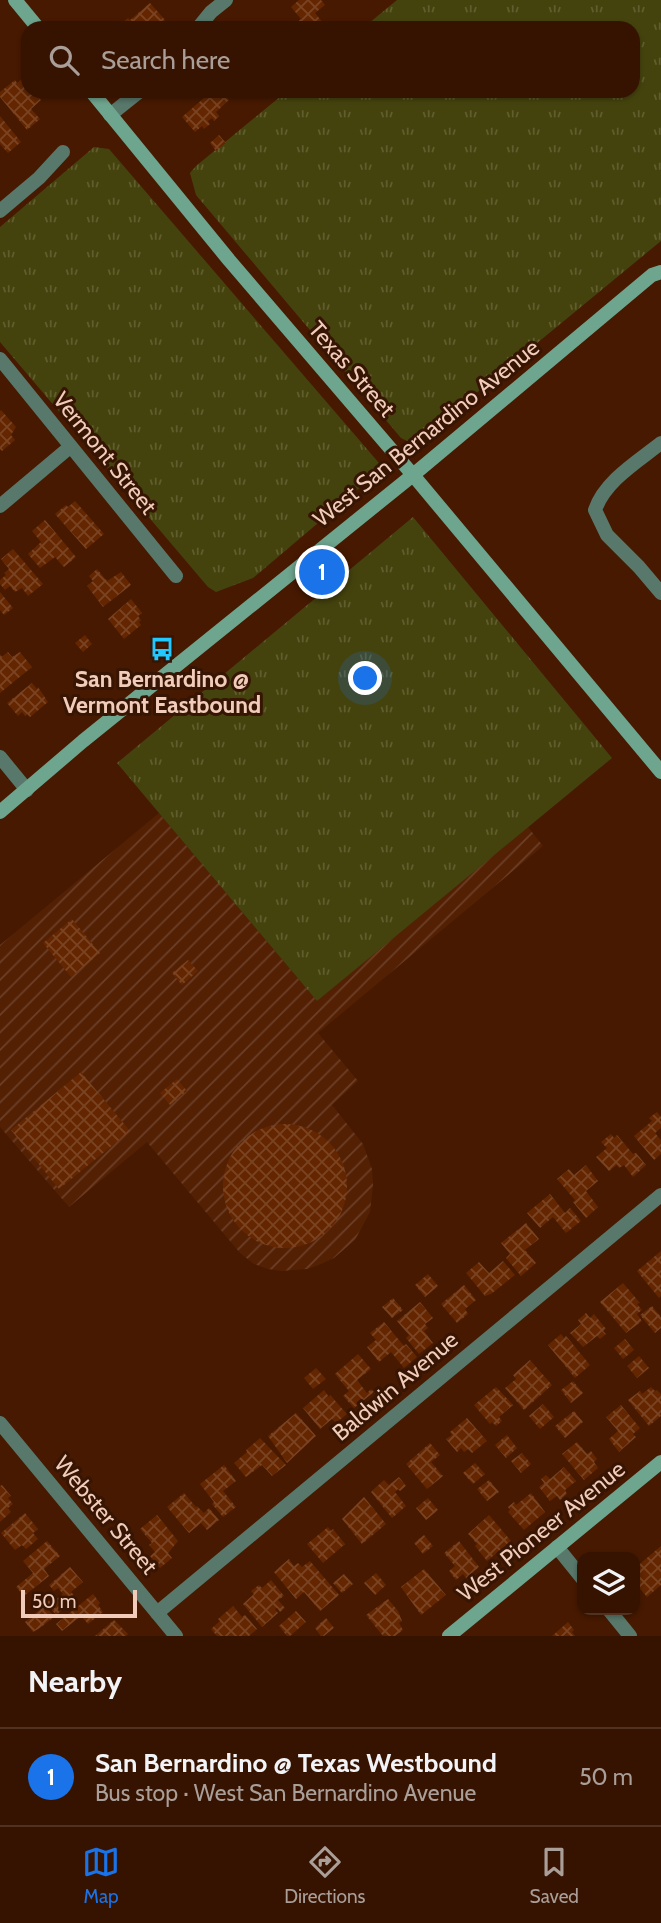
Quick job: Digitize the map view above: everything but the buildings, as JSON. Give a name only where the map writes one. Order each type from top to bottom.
[{"type":"street","points":[[15,0],[32,21]]},
{"type":"street","points":[[204,21],[226,0]]},
{"type":"street","name":"Texas Street","points":[[97,98],[229,260],[661,772]]},
{"type":"street","points":[[110,115],[131,98]]},
{"type":"street","points":[[0,211],[63,152]]},
{"type":"street","name":"West San Bernardino Avenue","points":[[0,812],[83,741],[657,274],[661,257]]},
{"type":"street","name":"Vermont Street","points":[[0,359],[176,576]]},
{"type":"street","points":[[661,443],[611,484],[600,497],[595,510],[607,535],[661,593]]},
{"type":"street","points":[[0,506],[70,447]]},
{"type":"street","points":[[0,757],[27,790]]},
{"type":"street","name":"Baldwin Avenue","points":[[157,1613],[661,1195]]},
{"type":"street","name":"Webster Street","points":[[0,1423],[176,1636]]},
{"type":"street","name":"West Pioneer Avenue","points":[[449,1636],[661,1462]]},
{"type":"street","points":[[557,1547],[577,1572]]},
{"type":"street","points":[[612,1615],[630,1636]]},
{"type":"shaded area","points":[[159,813],[317,1001],[528,827],[543,846],[318,1033],[358,1081],[332,1105],[363,1144],[372,1169],[373,1185],[370,1212],[355,1240],[334,1258],[319,1265],[281,1271],[254,1264],[240,1253],[147,1142],[69,1207],[0,1127],[0,945]]},
{"type":"green space","points":[[397,0],[661,0],[661,241],[418,441],[409,442],[401,438],[196,195],[190,173],[279,98],[640,98],[640,21],[372,21]]},
{"type":"green space","points":[[94,147],[109,149],[379,463],[376,474],[253,578],[216,592],[208,587],[0,342],[0,227]]},
{"type":"green space","points":[[413,517],[612,758],[317,1001],[117,763]]},
{"type":"place","name":"San Bernardino @ Texas Westbound","points":[[322,572]]},
{"type":"place","name":"San Bernardino @ Vermont Eastbound","points":[[162,649]]}]
